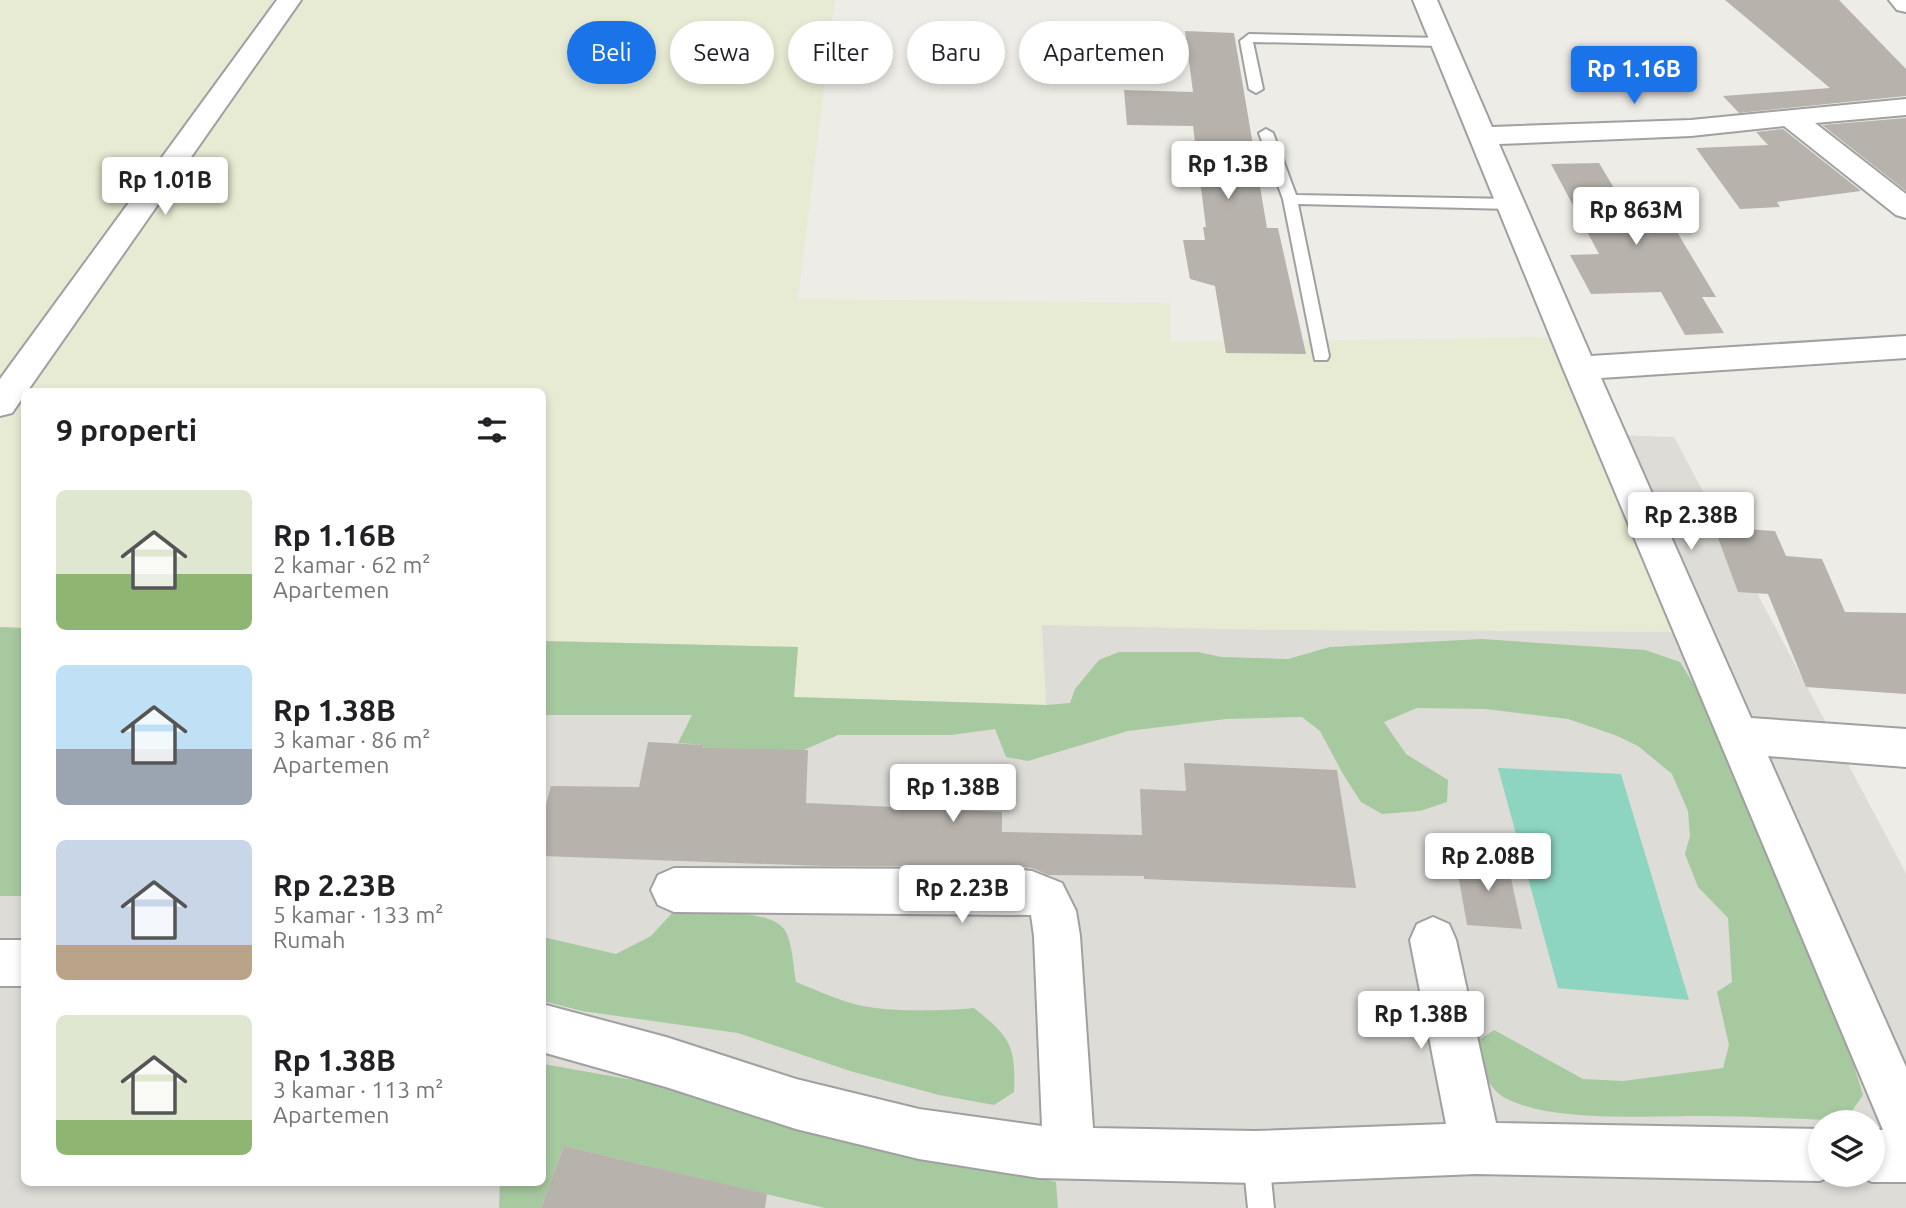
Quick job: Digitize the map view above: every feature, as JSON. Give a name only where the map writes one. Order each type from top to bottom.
[{"type":"street","points":[[0,404],[289,0]]},
{"type":"street","points":[[1425,0],[1580,368],[1906,1125]]},
{"type":"street","points":[[1901,0],[1906,5]]},
{"type":"street","points":[[1482,136],[1691,128],[1906,107]]},
{"type":"street","points":[[1790,117],[1906,209]]},
{"type":"street","points":[[1580,368],[1906,347]]},
{"type":"street","points":[[1738,735],[1906,748]]},
{"type":"street","points":[[674,890],[1009,891],[1032,893],[1046,898],[1053,911],[1057,936],[1069,1152]]},
{"type":"street","points":[[1433,940],[1476,1148]]},
{"type":"street","points":[[0,963],[21,963]]},
{"type":"street","points":[[546,1029],[666,1062],[796,1104],[919,1134],[1039,1152],[1255,1157],[1476,1148],[1808,1155]]},
{"type":"street","points":[[1885,1156],[1906,1156]]},
{"type":"lane","points":[[1256,89],[1246,41],[1255,37],[1442,41]]},
{"type":"lane","points":[[1266,133],[1290,199],[1321,356]]},
{"type":"lane","points":[[1290,199],[1511,204]]},
{"type":"lane","points":[[1255,1157],[1261,1208]]},
{"type":"shaded area","points":[[990,414],[1674,437],[1906,873],[1906,1208],[0,1208],[0,438],[21,437],[21,1186],[546,1186],[546,425]]},
{"type":"green space","points":[[0,0],[835,0],[832,21],[788,21],[788,84],[825,84],[798,299],[1170,303],[1170,342],[1567,337],[1694,632],[1276,630],[1042,625],[1046,705],[794,697],[797,647],[546,641],[546,388],[21,388],[21,628],[0,627]]},
{"type":"green space","points":[[0,627],[21,628],[21,896],[0,896]]},
{"type":"green space","points":[[1481,639],[1645,650],[1680,662],[1711,712],[1844,1033],[1863,1095],[1853,1110],[1808,1110],[1808,1119],[1576,1115],[1526,1106],[1505,1098],[1493,1088],[1481,1066],[1475,1043],[1494,1030],[1583,1079],[1623,1081],[1723,1068],[1729,1045],[1717,992],[1732,982],[1728,918],[1698,887],[1685,854],[1690,836],[1688,811],[1672,774],[1638,746],[1568,719],[1486,709],[1417,708],[1384,722],[1406,754],[1448,780],[1447,802],[1420,811],[1382,814],[1361,802],[1320,731],[1302,717],[1226,719],[1128,731],[1028,761],[1006,757],[995,729],[951,735],[838,735],[696,797],[704,745],[678,743],[692,715],[546,715],[546,641],[798,647],[794,697],[1046,705],[1070,703],[1075,689],[1099,660],[1119,652],[1198,652],[1221,657],[1288,659],[1330,647]]},
{"type":"green space","points":[[1498,768],[1621,774],[1689,1000],[1558,988]]},
{"type":"green space","points":[[673,912],[748,914],[776,922],[784,929],[789,941],[796,982],[829,996],[875,1008],[974,1008],[996,1027],[1008,1043],[1014,1063],[1014,1092],[994,1105],[939,1095],[850,1071],[738,1033],[582,1011],[546,1002],[546,938],[616,954],[651,936]]},
{"type":"green space","points":[[546,1065],[673,1087],[1056,1182],[1058,1208],[825,1208],[564,1146],[541,1208],[499,1208],[500,1186],[546,1186]]},
{"type":"building","points":[[1725,0],[1839,0],[1906,69],[1906,96],[1739,113],[1723,96],[1830,88]]},
{"type":"building","points":[[1189,31],[1234,33],[1267,228],[1278,228],[1306,354],[1226,353],[1215,286],[1190,279],[1183,240],[1205,240],[1203,227],[1206,227],[1193,126],[1127,125],[1124,90],[1193,92]]},
{"type":"building","points":[[1906,118],[1906,191],[1822,125]]},
{"type":"building","points":[[1783,129],[1861,191],[1777,202],[1780,207],[1740,209],[1696,148],[1768,145],[1756,132]]},
{"type":"building","points":[[1599,163],[1614,188],[1650,187],[1716,297],[1702,297],[1724,333],[1685,335],[1661,292],[1591,294],[1570,255],[1599,254],[1551,164]]},
{"type":"building","points":[[1714,527],[1775,531],[1786,556],[1822,559],[1845,612],[1906,613],[1906,694],[1806,687],[1768,594],[1738,592]]},
{"type":"building","points":[[648,742],[704,745],[703,748],[808,750],[806,803],[1002,812],[1002,832],[1142,835],[1140,789],[1186,791],[1184,763],[1337,770],[1356,888],[1144,879],[1144,876],[1048,875],[1032,868],[1009,866],[823,866],[546,856],[546,804],[551,786],[639,787]]},
{"type":"building","points":[[1455,857],[1507,860],[1522,929],[1467,925]]},
{"type":"building","points":[[564,1146],[767,1194],[765,1208],[541,1208]]}]
